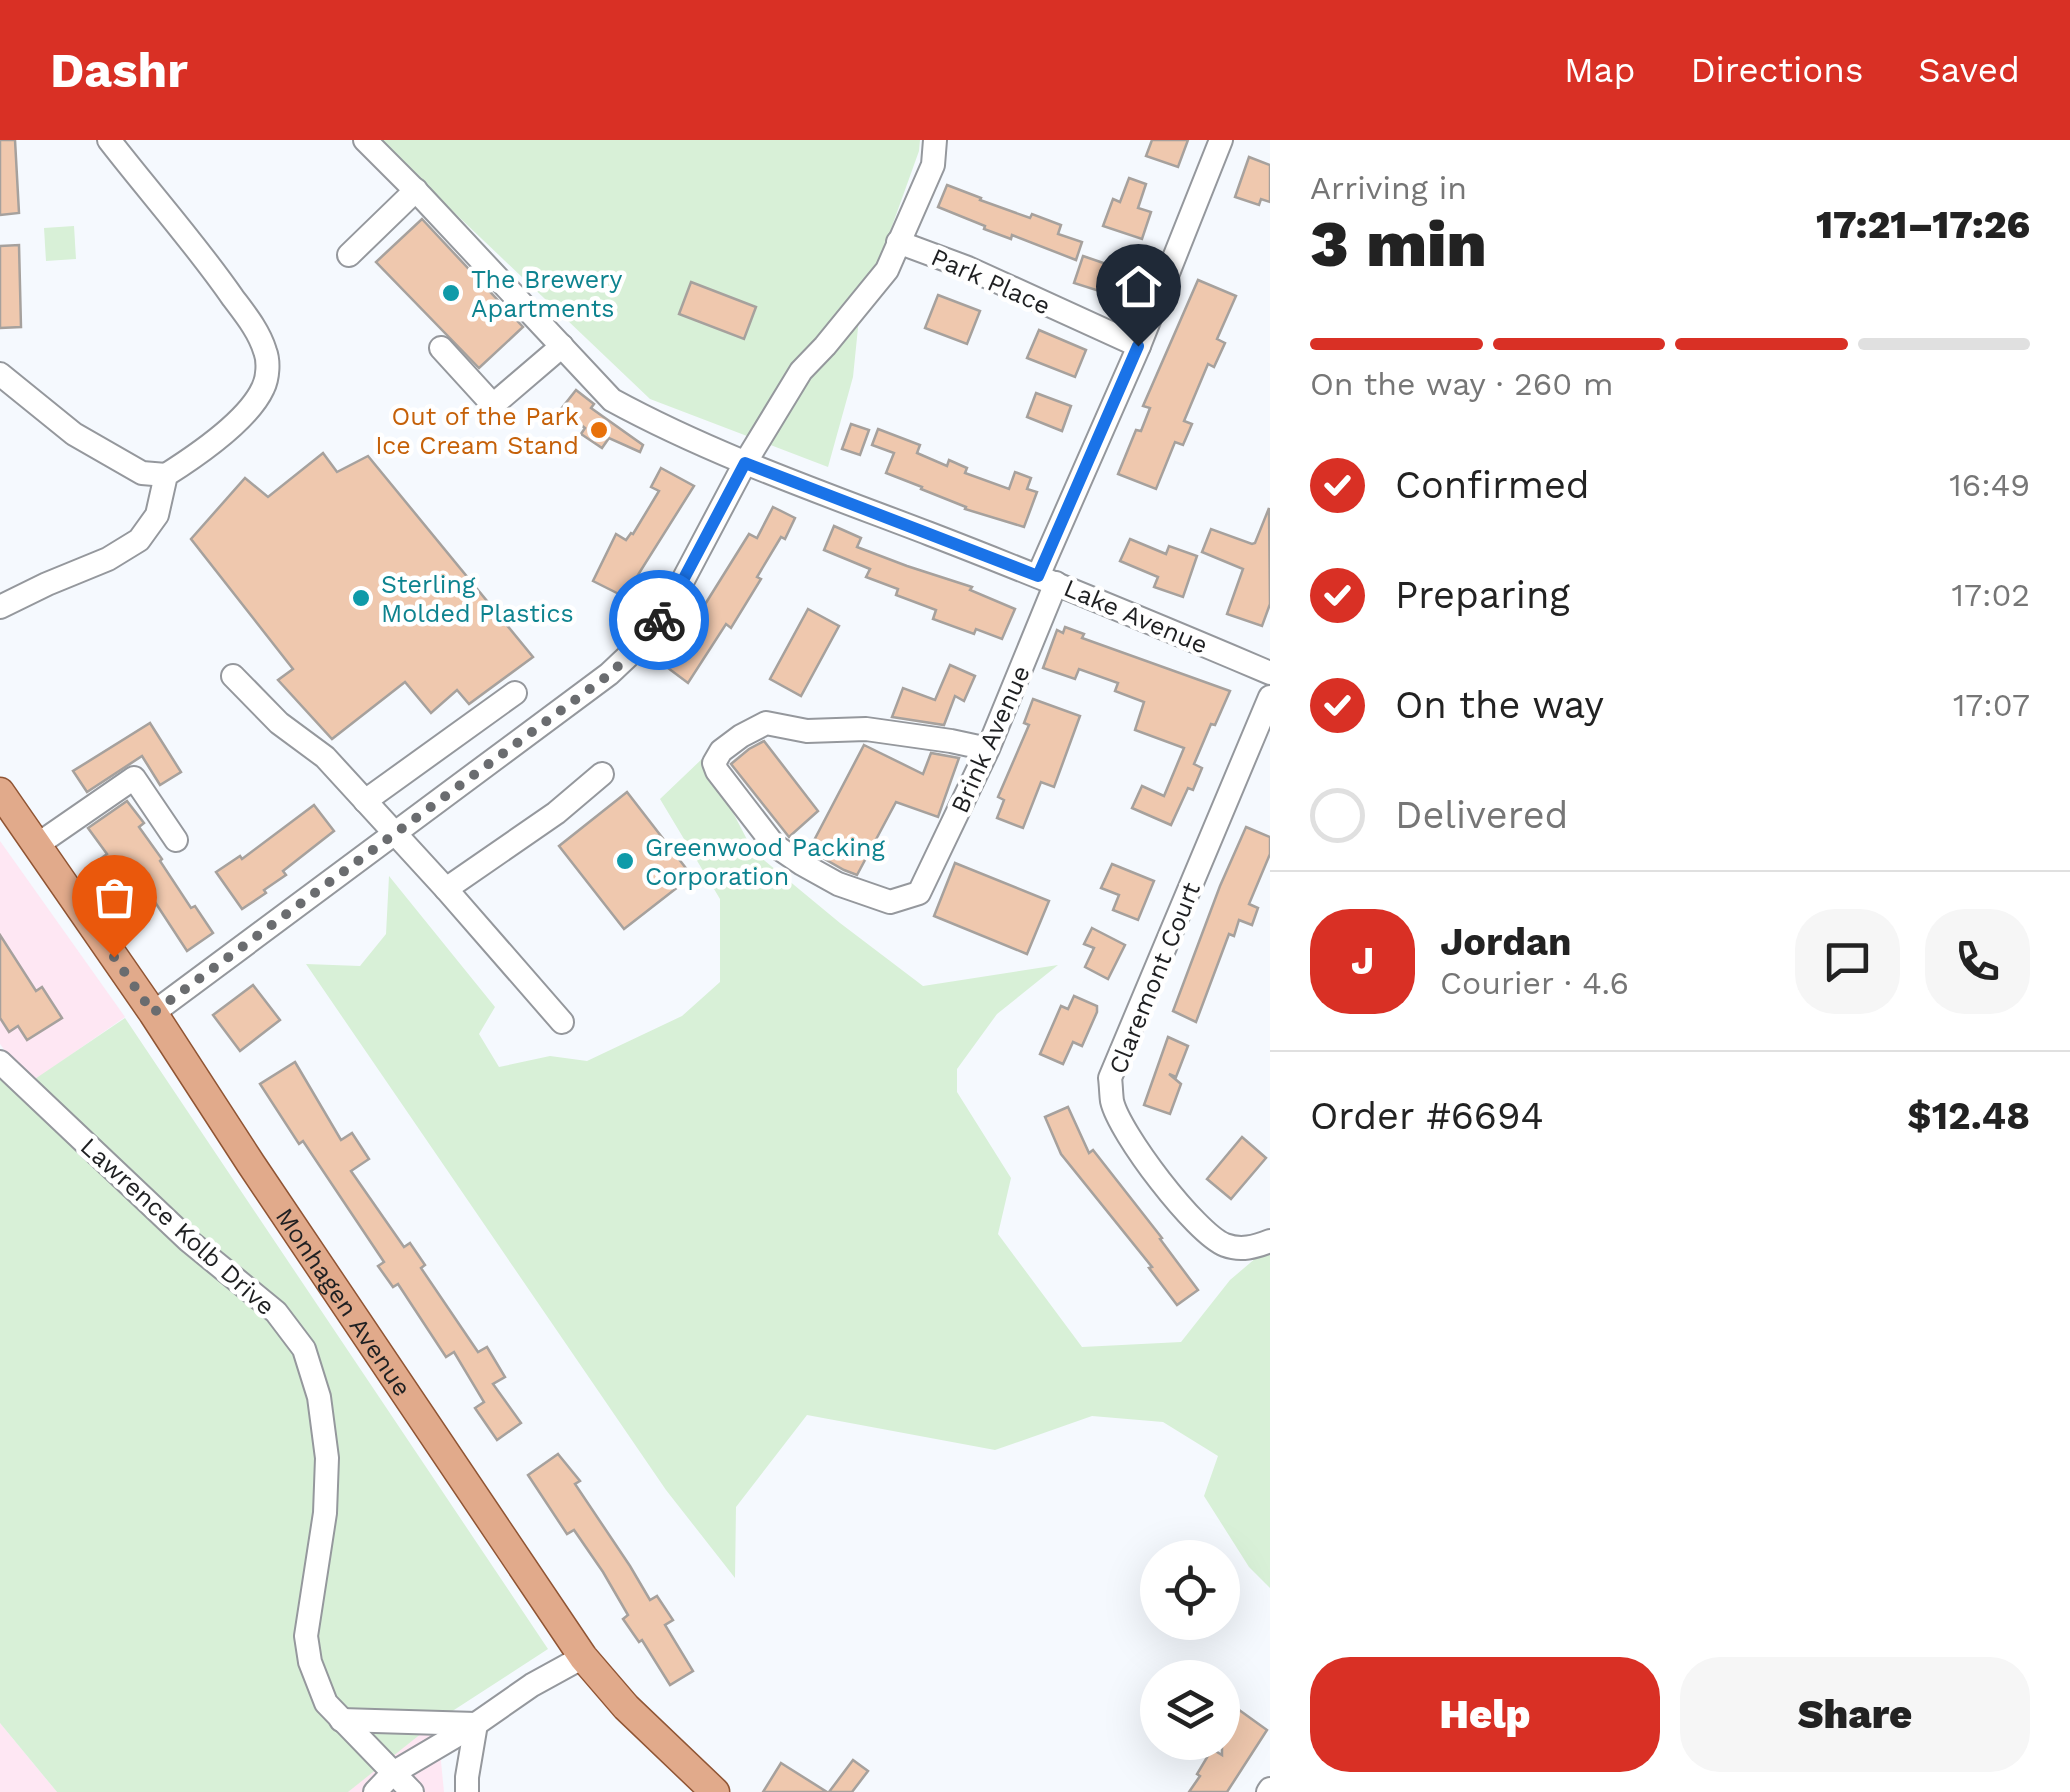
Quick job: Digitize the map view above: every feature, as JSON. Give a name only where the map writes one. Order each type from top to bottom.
[{"type":"main road","name":"Monhagen Avenue","points":[[0,792],[153,1013],[583,1657],[626,1707],[715,1792]]},
{"type":"street","points":[[0,374],[74,434],[142,473],[166,475],[214,443],[255,402],[264,387],[266,353],[253,326],[109,140]]},
{"type":"street","name":"Lake Avenue","points":[[364,140],[416,190],[612,400],[745,463],[1047,579],[1270,673]]},
{"type":"street","points":[[153,1013],[610,674],[644,641],[672,601],[745,463],[801,371],[887,270],[933,165],[935,140]]},
{"type":"street","name":"Brink Avenue","points":[[988,750],[866,729],[807,731],[766,723],[741,736],[715,759],[718,771],[774,844],[802,864],[838,884],[890,902],[918,892],[988,750],[1047,579],[1221,140]]},
{"type":"street","points":[[349,255],[416,190]]},
{"type":"street","name":"Park Place","points":[[898,242],[968,268],[1138,346]]},
{"type":"street","points":[[441,348],[493,405],[562,346]]},
{"type":"street","points":[[0,607],[108,559],[139,540],[157,515],[166,475]]},
{"type":"street","points":[[234,676],[279,723],[325,757],[562,1022]]},
{"type":"street","points":[[365,800],[515,694]]},
{"type":"street","name":"Claremont Court","points":[[1270,697],[1110,1078],[1112,1102],[1126,1131],[1193,1220],[1220,1244],[1239,1250],[1270,1241]]},
{"type":"street","points":[[454,736],[481,768]]},
{"type":"street","points":[[446,890],[556,814],[602,774]]},
{"type":"street","points":[[37,845],[134,778],[176,840]]},
{"type":"street","name":"Lawrence Kolb Drive","points":[[3,1065],[189,1242],[276,1312],[304,1350],[319,1397],[327,1458],[324,1513],[306,1636],[310,1662],[326,1703],[412,1792]]},
{"type":"street","points":[[375,1792],[393,1773],[583,1657]]},
{"type":"street","points":[[341,1720],[476,1724]]},
{"type":"street","points":[[467,1792],[476,1724]]},
{"type":"shaded area","points":[[0,841],[125,1017],[29,1084],[0,1044]]},
{"type":"shaded area","points":[[437,1721],[444,1792],[348,1792],[352,1788]]},
{"type":"shaded area","points":[[0,1723],[57,1792],[0,1792]]},
{"type":"green space","points":[[378,140],[920,140],[859,318],[853,377],[828,467],[650,399]]},
{"type":"green space","points":[[74,226],[76,259],[46,261],[44,228]]},
{"type":"green space","points":[[704,757],[753,851],[923,986],[1058,965],[997,1014],[957,1069],[957,1092],[1011,1178],[998,1234],[1082,1347],[1181,1342],[1230,1280],[1270,1246],[1270,1588],[1249,1567],[1240,1553],[1240,1540],[1232,1540],[1204,1496],[1218,1456],[1163,1422],[1092,1416],[995,1450],[807,1415],[736,1507],[735,1578],[666,1490],[306,964],[360,966],[386,934],[389,876],[495,1007],[479,1034],[499,1067],[550,1056],[587,1061],[682,1016],[720,982],[720,899],[660,799]]},
{"type":"green space","points":[[125,1018],[548,1649],[437,1721],[348,1792],[57,1792],[0,1723],[0,1068],[29,1083]]},
{"type":"building","points":[[0,140],[15,140],[19,213],[0,215]]},
{"type":"building","points":[[1152,140],[1188,140],[1178,167],[1146,156]]},
{"type":"building","points":[[1249,157],[1270,165],[1270,202],[1261,199],[1259,205],[1235,197]]},
{"type":"building","points":[[1129,178],[1146,184],[1138,208],[1151,212],[1142,239],[1103,226],[1113,199],[1120,202]]},
{"type":"building","points":[[947,185],[1030,218],[1032,214],[1061,225],[1058,234],[1082,242],[1076,260],[1012,235],[1011,239],[984,229],[985,226],[938,207]]},
{"type":"building","name":"The Brewery Apartments","points":[[422,219],[523,327],[479,368],[376,262]]},
{"type":"building","points":[[19,245],[21,327],[0,328],[0,246]]},
{"type":"building","points":[[1083,256],[1124,270],[1115,296],[1074,283]]},
{"type":"building","points":[[1198,280],[1236,296],[1217,339],[1225,343],[1214,367],[1208,364],[1184,421],[1192,424],[1183,445],[1175,442],[1156,489],[1118,474],[1136,430],[1141,431],[1150,408],[1143,406]]},
{"type":"building","points":[[691,282],[756,307],[744,339],[679,314]]},
{"type":"building","points":[[938,295],[980,311],[967,344],[925,328]]},
{"type":"building","points":[[1039,330],[1086,350],[1075,377],[1027,358]]},
{"type":"building","points":[[576,390],[594,404],[591,408],[643,445],[640,452],[609,438],[602,448],[581,434],[585,428],[561,409]]},
{"type":"building","points":[[1036,393],[1071,406],[1062,431],[1027,417]]},
{"type":"building","points":[[851,424],[869,430],[860,455],[842,449]]},
{"type":"building","points":[[878,429],[920,445],[917,453],[947,466],[949,460],[967,468],[965,473],[1009,489],[1015,472],[1031,478],[1027,489],[1037,492],[1024,527],[965,509],[886,473],[894,453],[872,445]]},
{"type":"building","name":"Sterling Molded Plastics","points":[[323,453],[337,472],[368,456],[533,657],[469,704],[457,690],[431,713],[405,682],[332,739],[278,680],[293,669],[191,539],[245,478],[268,497]]},
{"type":"building","points":[[661,468],[694,486],[636,578],[629,599],[593,581],[616,534],[626,540],[633,534],[659,491],[651,487]]},
{"type":"building","points":[[773,507],[795,518],[785,539],[781,537],[731,628],[726,624],[688,683],[664,665],[749,534],[757,538]]},
{"type":"building","points":[[1269,508],[1270,604],[1262,626],[1227,614],[1243,569],[1202,552],[1211,529],[1255,543]]},
{"type":"building","points":[[834,526],[861,538],[857,547],[972,587],[970,590],[1015,609],[1002,639],[933,619],[936,610],[896,595],[898,589],[866,577],[870,569],[824,550]]},
{"type":"building","points":[[1130,539],[1166,554],[1169,546],[1197,556],[1183,597],[1154,587],[1158,577],[1120,561]]},
{"type":"building","points":[[808,609],[839,626],[801,696],[770,679]]},
{"type":"building","points":[[1065,627],[1084,634],[1082,638],[1230,691],[1194,764],[1202,768],[1193,790],[1188,788],[1171,825],[1132,808],[1142,786],[1164,796],[1184,748],[1135,730],[1144,702],[1115,691],[1118,683],[1079,669],[1075,679],[1043,668],[1057,630],[1063,633]]},
{"type":"building","points":[[950,665],[975,676],[964,701],[955,696],[944,725],[892,717],[903,688],[935,700]]},
{"type":"building","points":[[1033,699],[1080,716],[1054,787],[1041,782],[1023,828],[997,818],[1004,800],[998,797],[1029,725],[1024,723]]},
{"type":"building","points":[[150,723],[181,772],[160,785],[142,756],[87,792],[73,771]]},
{"type":"building","points":[[764,741],[818,811],[789,837],[731,764]]},
{"type":"building","points":[[864,745],[923,774],[931,753],[959,758],[938,817],[896,802],[857,875],[809,850]]},
{"type":"building","name":"Greenwood Packing Corporation","points":[[627,792],[692,876],[624,929],[559,846]]},
{"type":"building","points":[[127,801],[144,823],[139,827],[160,861],[213,933],[187,951],[138,876],[110,897],[89,867],[107,854],[88,828]]},
{"type":"building","points":[[314,805],[334,831],[283,871],[286,875],[264,890],[266,893],[242,909],[216,872],[240,856],[242,859]]},
{"type":"building","points":[[1246,827],[1270,837],[1270,854],[1249,904],[1258,908],[1252,925],[1239,920],[1234,936],[1229,934],[1196,1022],[1173,1011]]},
{"type":"building","points":[[955,863],[1049,901],[1027,954],[934,916]]},
{"type":"building","points":[[1112,864],[1154,881],[1138,920],[1113,910],[1119,895],[1101,888]]},
{"type":"building","points":[[1092,928],[1125,945],[1108,979],[1085,967],[1094,948],[1084,944]]},
{"type":"building","points":[[0,935],[36,991],[42,987],[62,1018],[27,1040],[18,1026],[9,1032],[0,1018]]},
{"type":"building","points":[[253,985],[280,1020],[240,1051],[213,1015]]},
{"type":"building","points":[[1074,996],[1097,1006],[1097,1012],[1082,1046],[1073,1042],[1063,1064],[1040,1054],[1061,1006],[1068,1009]]},
{"type":"building","points":[[1168,1037],[1188,1046],[1176,1077],[1169,1074],[1181,1084],[1170,1114],[1144,1105]]},
{"type":"building","points":[[295,1062],[341,1140],[352,1133],[369,1159],[351,1171],[404,1247],[410,1243],[425,1265],[421,1268],[478,1352],[487,1347],[505,1377],[493,1384],[521,1423],[497,1440],[475,1408],[484,1402],[454,1352],[446,1357],[398,1284],[393,1287],[378,1266],[384,1262],[260,1084]]},
{"type":"building","points":[[1068,1107],[1089,1153],[1093,1150],[1198,1290],[1177,1305],[1149,1268],[1152,1267],[1061,1154],[1045,1117]]},
{"type":"building","points":[[1242,1137],[1266,1158],[1231,1199],[1207,1179]]},
{"type":"building","points":[[558,1454],[580,1481],[575,1484],[650,1600],[657,1596],[673,1620],[665,1625],[693,1671],[670,1685],[642,1640],[639,1642],[623,1619],[628,1615],[603,1572],[574,1530],[567,1534],[528,1475]]},
{"type":"building","points":[[1240,1711],[1267,1730],[1227,1792],[1189,1792],[1200,1776],[1197,1774],[1205,1760],[1240,1760]]},
{"type":"building","points":[[853,1760],[868,1771],[852,1792],[829,1792]]},
{"type":"building","points":[[781,1763],[827,1792],[763,1792]]},
{"type":"way so far","points":[[114,957],[153,1013],[610,674],[644,641],[659,620]]},
{"type":"place","name":"The Brewery Apartments","points":[[451,293]]},
{"type":"place","name":"Out of the Park Ice Cream Stand","points":[[599,430]]},
{"type":"place","name":"Sterling Molded Plastics","points":[[361,598]]},
{"type":"place","name":"Greenwood Packing Corporation","points":[[625,861]]},
{"type":"route","points":[[659,620],[745,463],[1038,576],[1138,346]]}]
